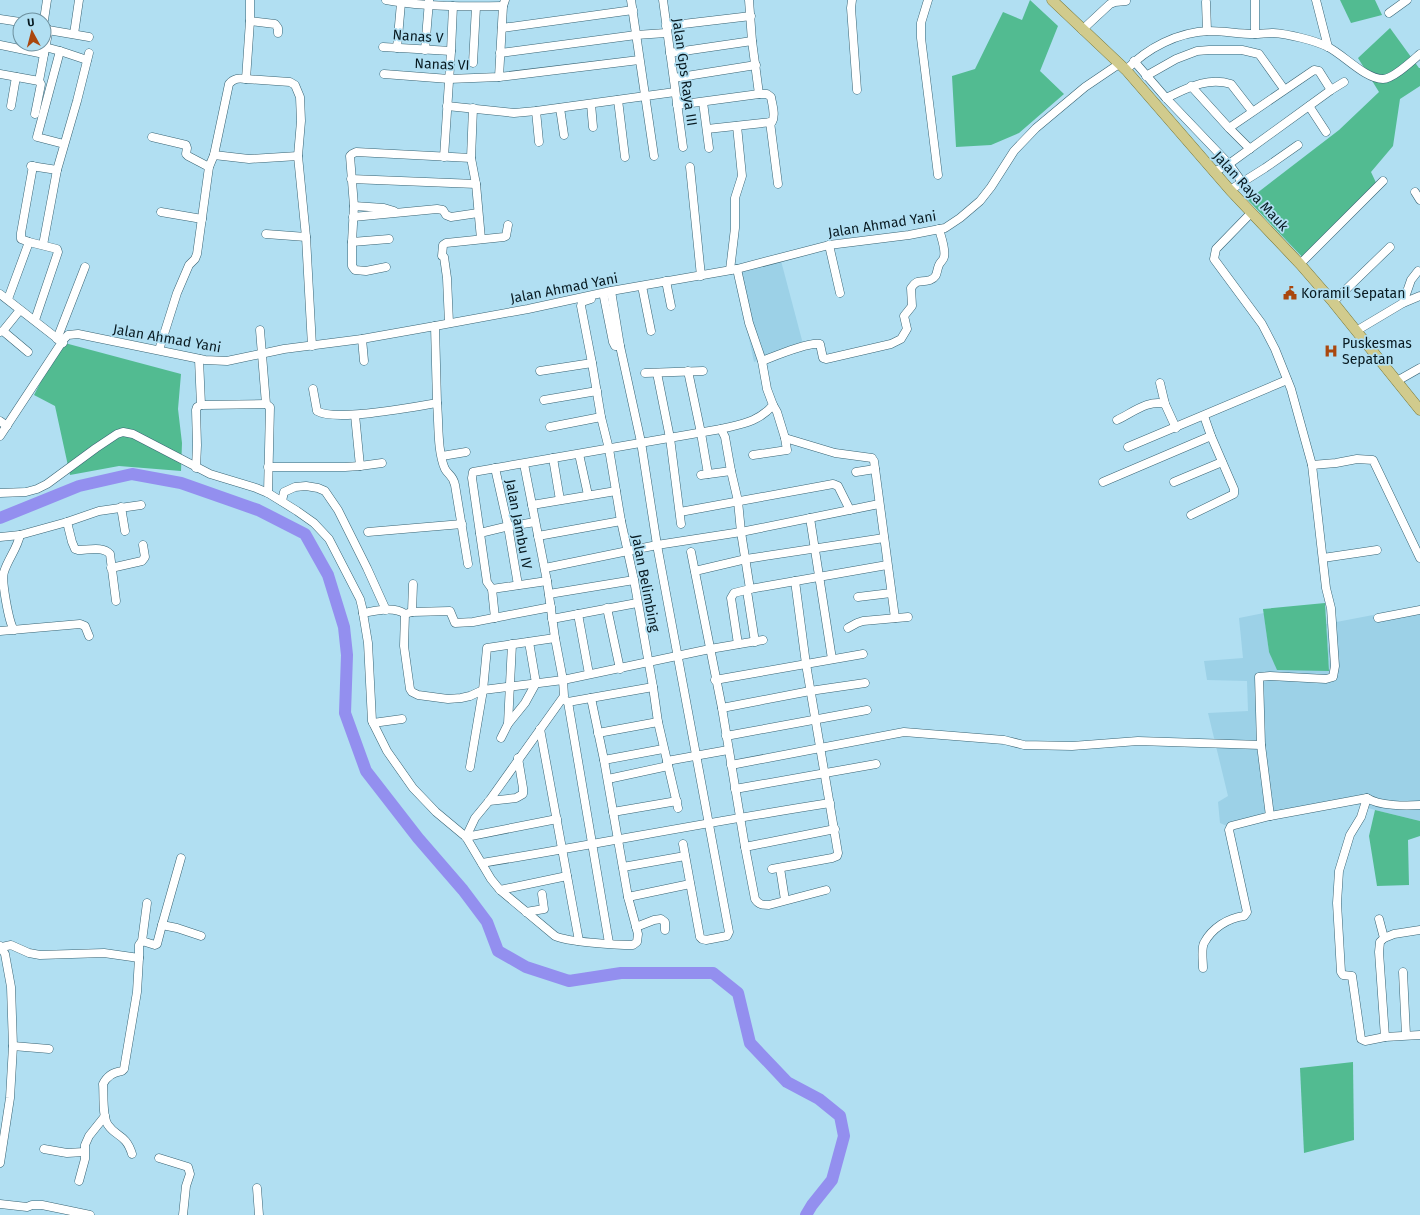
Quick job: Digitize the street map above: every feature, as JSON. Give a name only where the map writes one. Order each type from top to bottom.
[{"type":"main road","name":"Jalan Raya Mauk","points":[[1055,1],[1082,30],[1122,67],[1230,190],[1300,264],[1333,302],[1420,410]]},
{"type":"street","points":[[45,12],[47,0]]},
{"type":"street","points":[[74,34],[79,0]]},
{"type":"street","points":[[246,79],[250,0]]},
{"type":"street","points":[[386,0],[401,3],[428,2],[453,6],[476,7],[504,3],[499,77]]},
{"type":"street","points":[[632,0],[639,60],[646,95],[654,156]]},
{"type":"street","name":"Jalan Gps Raya III","points":[[663,0],[683,147]]},
{"type":"street","points":[[749,0],[752,41],[759,94]]},
{"type":"street","points":[[852,0],[851,7],[857,90]]},
{"type":"street","points":[[928,0],[921,23],[921,38],[938,175]]},
{"type":"street","points":[[1254,34],[1255,0]]},
{"type":"street","points":[[1316,0],[1328,47]]},
{"type":"street","points":[[1389,13],[1407,0]]},
{"type":"street","points":[[1082,30],[1110,4],[1126,1]]},
{"type":"street","points":[[425,50],[428,2]]},
{"type":"street","points":[[1206,2],[1207,32]]},
{"type":"street","points":[[398,48],[401,3]]},
{"type":"street","points":[[444,157],[453,6]]},
{"type":"street","points":[[473,63],[476,7]]},
{"type":"street","points":[[502,28],[633,10]]},
{"type":"street","points":[[500,54],[636,35],[751,16]]},
{"type":"street","points":[[0,19],[12,21]]},
{"type":"street","points":[[250,21],[275,24],[278,28],[278,34]]},
{"type":"street","points":[[52,29],[89,37]]},
{"type":"street","name":"Jalan Ahmad Yani","points":[[0,436],[3,424],[60,341],[75,334],[199,359],[218,362],[228,361],[284,349],[362,339],[609,295],[666,281],[734,269],[829,245],[909,235],[945,228],[980,201],[991,187],[1014,151],[1036,128],[1085,87],[1171,39],[1191,33],[1272,33],[1298,37],[1328,47],[1364,72],[1382,79],[1391,77],[1420,54]]},
{"type":"street","points":[[670,53],[752,41]]},
{"type":"street","points":[[0,45],[12,47]]},
{"type":"street","name":"Nanas V","points":[[383,47],[451,52]]},
{"type":"street","points":[[1146,76],[1176,59],[1197,51],[1242,50],[1259,54],[1284,89]]},
{"type":"street","points":[[43,246],[57,170],[88,56],[52,51]]},
{"type":"street","points":[[60,51],[37,137],[64,144]]},
{"type":"street","points":[[35,114],[41,84],[39,81],[45,52]]},
{"type":"street","name":"Nanas VI","points":[[384,74],[449,79],[499,77],[639,60]]},
{"type":"street","points":[[1134,61],[1166,98],[1229,164],[1242,182]]},
{"type":"street","points":[[674,78],[756,65]]},
{"type":"street","points":[[1229,128],[1284,89],[1316,70],[1320,72],[1331,90]]},
{"type":"street","points":[[0,74],[39,81]]},
{"type":"street","points":[[11,106],[16,77]]},
{"type":"street","points":[[159,350],[177,293],[189,265],[195,259],[197,254],[209,167],[214,155],[229,84],[234,79],[290,82],[295,86],[300,97],[301,111],[298,156],[306,236],[312,346]]},
{"type":"street","points":[[1166,98],[1191,86],[1208,82],[1222,82],[1231,84],[1252,111]]},
{"type":"street","points":[[1214,172],[1229,164],[1344,82]]},
{"type":"street","points":[[1191,86],[1250,149]]},
{"type":"street","points":[[447,106],[514,113],[675,92]]},
{"type":"street","points":[[677,105],[759,94],[767,94],[771,97],[774,119],[770,122],[707,129]]},
{"type":"street","points":[[618,100],[626,157]]},
{"type":"street","points":[[703,102],[709,148]]},
{"type":"street","points":[[591,104],[593,127]]},
{"type":"street","points":[[1309,106],[1326,132]]},
{"type":"street","points":[[473,108],[471,158],[476,184],[481,240]]},
{"type":"street","points":[[560,108],[564,135]]},
{"type":"street","points":[[536,111],[539,142]]},
{"type":"street","points":[[770,122],[778,184]]},
{"type":"street","points":[[737,126],[742,176],[735,198],[736,228],[734,269],[749,323],[762,361],[768,389],[785,438],[787,450],[753,455]]},
{"type":"street","points":[[152,137],[186,145],[186,154],[188,156],[209,167]]},
{"type":"street","points":[[1230,190],[1298,145]]},
{"type":"street","points":[[386,267],[366,271],[354,269],[352,264],[354,206],[350,156],[354,152],[471,158]]},
{"type":"street","points":[[214,155],[249,160],[298,156]]},
{"type":"street","points":[[34,320],[58,252],[57,250],[21,239],[20,235],[32,166],[57,170]]},
{"type":"street","points":[[690,167],[701,276]]},
{"type":"street","points":[[351,179],[476,184]]},
{"type":"street","points":[[1300,264],[1382,181]]},
{"type":"street","points":[[1415,192],[1420,200]]},
{"type":"street","points":[[354,206],[384,208],[398,212]]},
{"type":"street","points":[[353,217],[441,209],[446,215],[451,216],[478,212]]},
{"type":"street","points":[[161,212],[202,219]]},
{"type":"street","points":[[1251,212],[1216,249],[1214,259],[1262,324],[1276,349],[1299,415],[1312,465],[1326,588],[1331,608],[1335,666],[1333,677],[1326,679],[1270,676],[1259,677],[1262,745],[1270,816]]},
{"type":"street","points":[[449,323],[447,278],[442,256],[443,245],[446,243],[506,236],[508,225]]},
{"type":"street","points":[[762,361],[805,346],[817,344],[820,344],[824,358],[826,359],[891,344],[901,339],[907,328],[904,316],[910,310],[912,304],[911,288],[915,282],[927,281],[936,276],[939,264],[944,257],[939,229]]},
{"type":"street","points":[[266,234],[306,236]]},
{"type":"street","points":[[352,242],[389,239]]},
{"type":"street","points":[[8,299],[29,242]]},
{"type":"street","points":[[829,245],[840,293]]},
{"type":"street","points":[[1333,302],[1390,247]]},
{"type":"street","points":[[0,294],[60,341],[85,267]]},
{"type":"street","points":[[1402,303],[1414,274],[1419,271]]},
{"type":"street","points":[[666,281],[671,306]]},
{"type":"street","points":[[642,286],[651,331]]},
{"type":"street","points":[[609,295],[641,442],[657,545],[729,935],[706,940],[701,939],[683,844]]},
{"type":"street","name":"Jalan Belimbing","points":[[609,295],[586,300],[581,304],[609,449],[621,521],[634,580],[663,749],[677,804],[613,812]]},
{"type":"street","points":[[1356,331],[1402,303],[1420,296]]},
{"type":"street","points":[[20,310],[2,332],[28,352]]},
{"type":"street","points":[[435,326],[442,456],[446,470],[454,479],[468,564]]},
{"type":"street","points":[[260,330],[266,404],[270,407],[268,493]]},
{"type":"street","points":[[362,339],[364,361]]},
{"type":"street","points":[[199,359],[201,406]]},
{"type":"street","points":[[540,371],[592,363]]},
{"type":"street","points":[[1397,382],[1420,368]]},
{"type":"street","points":[[688,371],[701,433],[704,475],[731,471]]},
{"type":"street","points":[[645,373],[703,371]]},
{"type":"street","points":[[657,373],[670,438],[681,524]]},
{"type":"street","points":[[1128,447],[1287,380]]},
{"type":"street","points":[[1160,383],[1166,404],[1176,428]]},
{"type":"street","points":[[313,389],[315,406],[318,412],[355,415],[438,403]]},
{"type":"street","points":[[544,400],[597,391]]},
{"type":"street","points":[[1118,420],[1151,404],[1158,402],[1166,404]]},
{"type":"street","points":[[196,468],[196,410],[198,407],[266,404]]},
{"type":"street","points":[[495,618],[492,589],[487,582],[472,474],[476,471],[524,464],[721,429],[748,422],[763,415],[773,405]]},
{"type":"street","points":[[355,415],[360,466]]},
{"type":"street","points":[[1191,515],[1234,494],[1234,489],[1204,416]]},
{"type":"street","points":[[550,427],[602,418]]},
{"type":"street","points":[[721,429],[725,436],[738,501],[740,532],[746,560],[748,590],[755,642]]},
{"type":"street","points":[[0,492],[26,492],[37,489],[47,484],[117,434],[123,432],[133,434],[210,474],[268,493],[314,523],[329,539],[360,599],[368,643],[373,723],[387,751],[413,788],[436,812],[466,837],[491,879],[500,890],[555,936],[563,939],[579,941],[635,944],[637,942],[638,934],[628,897],[608,779],[591,698]]},
{"type":"street","points":[[1103,482],[1211,436]]},
{"type":"street","points":[[785,438],[874,463]]},
{"type":"street","points":[[442,456],[466,452]]},
{"type":"street","points":[[579,454],[588,495]]},
{"type":"street","points":[[553,458],[560,500]]},
{"type":"street","points":[[1312,465],[1352,460],[1373,460],[1420,558]]},
{"type":"street","points":[[1174,482],[1222,462]]},
{"type":"street","points":[[268,467],[345,467],[382,463]]},
{"type":"street","points":[[856,472],[874,463]]},
{"type":"street","points":[[874,463],[895,618]]},
{"type":"street","points":[[524,464],[545,568],[565,700],[609,943]]},
{"type":"street","name":"Jalan Jambu IV","points":[[495,468],[508,526],[518,585]]},
{"type":"street","points":[[680,512],[833,484],[838,486],[850,510]]},
{"type":"street","points":[[282,501],[284,492],[295,487],[318,488],[325,491],[338,510],[386,610]]},
{"type":"street","points":[[532,505],[616,491]]},
{"type":"street","points":[[0,537],[20,535],[67,522],[99,511],[141,504]]},
{"type":"street","points":[[545,568],[657,545],[740,532],[879,504]]},
{"type":"street","points":[[121,507],[125,531]]},
{"type":"street","points":[[810,518],[832,659]]},
{"type":"street","points":[[538,536],[621,521]]},
{"type":"street","points":[[67,522],[75,549],[97,549],[106,551],[110,556],[116,601]]},
{"type":"street","points":[[480,533],[508,526],[535,522]]},
{"type":"street","points":[[368,532],[462,524]]},
{"type":"street","points":[[14,630],[10,618],[3,576],[6,566],[17,546],[20,535]]},
{"type":"street","points":[[695,571],[746,560],[884,538]]},
{"type":"street","points":[[112,568],[142,561],[145,558],[143,546]]},
{"type":"street","points":[[1323,558],[1377,550]]},
{"type":"street","points":[[691,552],[715,680],[722,708],[753,892],[758,903],[769,905],[826,890]]},
{"type":"street","points":[[738,644],[730,598],[734,594],[795,581],[887,565]]},
{"type":"street","points":[[492,589],[547,580]]},
{"type":"street","points":[[549,594],[634,580]]},
{"type":"street","points":[[785,900],[776,868],[836,857],[838,852],[810,691],[795,581]]},
{"type":"street","points":[[413,584],[404,646],[409,685],[412,692],[418,695],[448,699],[466,697],[483,690],[563,680],[710,649],[763,640]]},
{"type":"street","points":[[858,597],[891,593]]},
{"type":"street","points":[[552,619],[637,603]]},
{"type":"street","points":[[363,613],[386,610],[408,613],[450,611],[455,623],[473,622],[551,607]]},
{"type":"street","points":[[607,608],[620,669]]},
{"type":"street","points":[[1378,618],[1420,610]]},
{"type":"street","points":[[578,614],[589,674]]},
{"type":"street","points":[[848,628],[857,623],[908,617]]},
{"type":"street","points":[[0,631],[80,624],[85,626],[89,636]]},
{"type":"street","points":[[470,767],[483,690],[487,648],[490,646],[555,638]]},
{"type":"street","points":[[501,738],[508,724],[525,703],[536,683],[529,642]]},
{"type":"street","points":[[508,724],[512,644]]},
{"type":"street","points":[[715,680],[863,654]]},
{"type":"street","points":[[722,708],[810,691],[865,683]]},
{"type":"street","points":[[466,837],[475,818],[489,801],[518,758],[565,700],[591,698],[653,687]]},
{"type":"street","points":[[726,736],[867,710]]},
{"type":"street","points":[[373,723],[402,720]]},
{"type":"street","points":[[598,733],[658,722]]},
{"type":"street","points":[[540,729],[579,941]]},
{"type":"street","points":[[731,765],[904,732],[1004,740],[1024,745],[1072,746],[1138,741],[1262,745]]},
{"type":"street","points":[[604,760],[663,749]]},
{"type":"street","points":[[608,779],[667,763],[728,750]]},
{"type":"street","points":[[489,801],[516,798],[523,794],[518,758]]},
{"type":"street","points":[[735,789],[876,764]]},
{"type":"street","points":[[1367,798],[1361,817],[1350,835],[1339,871],[1337,903],[1342,974],[1352,976],[1360,1039],[1365,1041],[1384,1037],[1420,1035]]},
{"type":"street","points":[[1203,968],[1204,942],[1221,924],[1231,919],[1244,916],[1247,912],[1229,828],[1233,825],[1270,816],[1367,798],[1385,803],[1420,805]]},
{"type":"street","points":[[482,863],[562,850],[740,817],[830,803]]},
{"type":"street","points":[[466,837],[557,819]]},
{"type":"street","points":[[745,847],[835,829]]},
{"type":"street","points":[[623,867],[685,856]]},
{"type":"street","points":[[142,941],[150,944],[157,944],[181,858]]},
{"type":"street","points":[[500,890],[566,876]]},
{"type":"street","points":[[628,897],[690,884]]},
{"type":"street","points":[[526,912],[544,909],[542,894]]},
{"type":"street","points":[[132,1154],[127,1141],[107,1124],[105,1116],[103,1082],[109,1076],[122,1071],[124,1068],[136,992],[139,945],[142,941],[147,903]]},
{"type":"street","points":[[636,927],[654,920],[662,919],[665,930]]},
{"type":"street","points":[[1379,919],[1384,938]]},
{"type":"street","points":[[162,925],[201,936]]},
{"type":"street","points":[[1384,1037],[1379,952],[1380,942],[1384,938],[1394,934],[1420,930]]},
{"type":"street","points":[[0,1163],[10,1098],[13,1046],[10,987],[5,954],[1,947],[11,945],[29,953],[40,954],[104,953],[139,958]]},
{"type":"street","points":[[1402,972],[1406,1035]]},
{"type":"street","points":[[13,1046],[49,1049]]},
{"type":"street","points":[[80,1181],[85,1159],[85,1145],[89,1136],[105,1116]]},
{"type":"street","points":[[44,1149],[67,1153],[84,1152]]},
{"type":"street","points":[[159,1158],[188,1167],[190,1174],[186,1186],[183,1215]]},
{"type":"street","points":[[257,1188],[259,1215]]},
{"type":"street","points":[[0,1204],[27,1207],[32,1204],[42,1205],[90,1215]]},
{"type":"shaded area","points":[[780,257],[803,344],[754,362],[734,268]]},
{"type":"shaded area","points":[[1420,606],[1420,821],[1346,801],[1234,829],[1220,823],[1218,802],[1228,796],[1208,713],[1248,711],[1247,681],[1207,680],[1204,661],[1243,658],[1239,618],[1264,613],[1269,652],[1329,671],[1326,624]]},
{"type":"green space","points":[[1030,0],[1058,26],[1040,71],[1064,94],[1019,133],[991,145],[956,147],[952,76],[975,69],[1003,12],[1022,20]]},
{"type":"green space","points":[[1340,0],[1375,0],[1382,15],[1351,23]]},
{"type":"green space","points":[[1390,28],[1420,68],[1420,86],[1400,99],[1393,146],[1371,172],[1379,189],[1306,261],[1248,200],[1339,130],[1379,92],[1358,58]]},
{"type":"green space","points":[[61,342],[181,374],[178,409],[182,443],[181,471],[119,466],[70,475],[55,406],[34,395]]},
{"type":"green space","points":[[1325,603],[1329,671],[1277,670],[1269,652],[1263,609]]},
{"type":"green space","points":[[1375,810],[1420,821],[1420,836],[1408,840],[1409,885],[1377,886],[1369,836]]},
{"type":"green space","points":[[1353,1062],[1354,1140],[1304,1153],[1300,1068]]},
{"type":"waterway","points":[[0,518],[79,486],[132,474],[181,483],[258,510],[305,534],[328,575],[344,627],[347,655],[345,713],[366,771],[418,838],[463,890],[487,922],[498,951],[526,967],[569,981],[621,973],[713,973],[738,993],[750,1043],[787,1082],[819,1099],[840,1116],[844,1136],[832,1180],[806,1215]]},
{"type":"place","name":"Koramil Sepatan","points":[[1290,293]]},
{"type":"place","name":"Puskesmas Sepatan","points":[[1331,351]]}]
